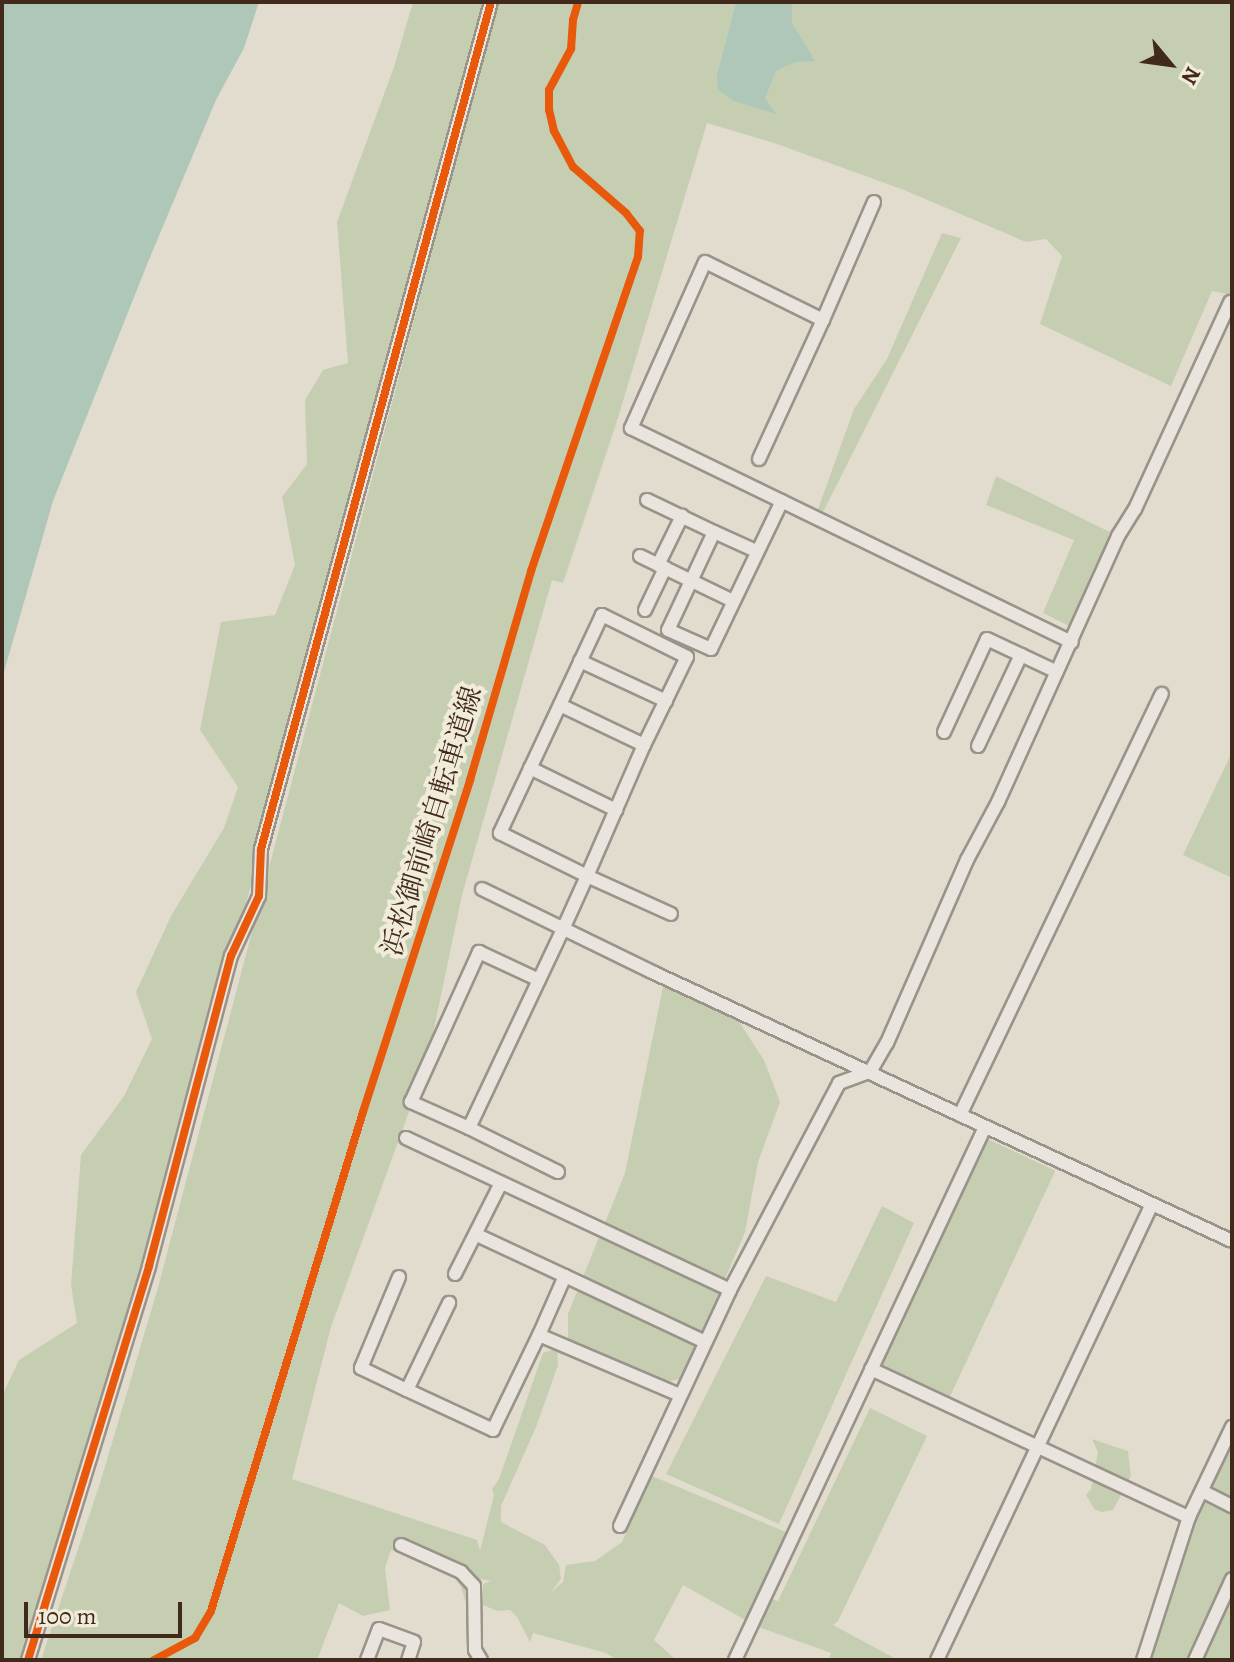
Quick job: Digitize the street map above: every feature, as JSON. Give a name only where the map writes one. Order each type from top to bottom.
[{"type":"street","points":[[28,1660],[141,1293],[231,956],[259,896],[261,849],[491,2]]},
{"type":"street","points":[[759,459],[874,202]]},
{"type":"street","points":[[823,320],[705,262],[631,428],[1072,642]]},
{"type":"street","points":[[620,1526],[730,1290],[839,1083],[870,1072],[887,1043],[967,860],[998,802],[1118,536],[1135,509],[1230,302]]},
{"type":"street","points":[[647,500],[756,551]]},
{"type":"street","points":[[714,532],[668,630],[711,649],[782,501]]},
{"type":"street","points":[[645,610],[682,516]]},
{"type":"street","points":[[640,556],[733,601]]},
{"type":"street","points":[[469,1128],[564,927],[587,876],[644,745],[687,657],[602,615],[500,833],[587,876],[671,914]]},
{"type":"street","points":[[944,732],[987,639],[1057,672]]},
{"type":"street","points":[[978,746],[1021,655]]},
{"type":"street","points":[[580,661],[666,701]]},
{"type":"street","points":[[960,1115],[1162,694]]},
{"type":"street","points":[[560,705],[644,745]]},
{"type":"street","points":[[530,768],[616,810]]},
{"type":"street","points":[[482,889],[652,972],[1232,1241]]},
{"type":"street","points":[[539,980],[479,952],[411,1102],[558,1172]]},
{"type":"street","points":[[735,1660],[985,1127]]},
{"type":"street","points":[[406,1138],[730,1290]]},
{"type":"street","points":[[455,1274],[501,1183]]},
{"type":"street","points":[[937,1660],[1152,1204]]},
{"type":"street","points":[[477,1235],[705,1342]]},
{"type":"street","points":[[399,1277],[361,1368],[493,1430],[565,1276]]},
{"type":"street","points":[[407,1390],[449,1303]]},
{"type":"street","points":[[539,1335],[680,1395]]},
{"type":"street","points":[[871,1369],[1189,1517]]},
{"type":"street","points":[[1143,1660],[1189,1517],[1232,1427]]},
{"type":"street","points":[[1202,1491],[1232,1506]]},
{"type":"street","points":[[401,1545],[461,1572],[474,1586],[477,1607],[475,1650],[481,1660]]},
{"type":"street","points":[[1195,1660],[1232,1579]]},
{"type":"street","points":[[367,1660],[379,1629],[414,1642],[408,1660]]},
{"type":"shaded area","points":[[2,2],[259,2],[244,48],[216,100],[53,501],[2,679]]},
{"type":"shaded area","points":[[413,2],[493,2],[112,1392],[28,1660],[2,1660],[2,1396],[19,1360],[77,1323],[71,1285],[81,1155],[124,1096],[152,1039],[136,992],[171,916],[224,828],[238,787],[200,730],[221,622],[275,615],[295,565],[282,497],[307,464],[305,400],[323,370],[348,363],[337,222],[394,67]]},
{"type":"shaded area","points":[[498,2],[736,2],[717,74],[754,2],[1232,2],[1232,295],[1212,291],[1171,386],[1040,324],[1062,256],[1046,239],[1026,242],[904,190],[777,144],[707,123],[617,421],[563,583],[552,580],[462,895],[427,1062],[331,1327],[292,1479],[477,1540],[480,1551],[494,1495],[492,1489],[499,1479],[543,1353],[557,1348],[558,1365],[536,1427],[501,1506],[501,1522],[545,1545],[559,1565],[561,1579],[550,1593],[563,1582],[566,1565],[595,1561],[622,1542],[652,1476],[793,1535],[765,1597],[778,1601],[870,1408],[927,1436],[838,1621],[833,1625],[898,1660],[829,1660],[831,1653],[756,1626],[683,1585],[654,1640],[676,1660],[617,1660],[606,1653],[533,1633],[530,1642],[510,1610],[497,1611],[483,1605],[483,1584],[491,1581],[475,1578],[475,1632],[461,1587],[452,1571],[391,1550],[385,1568],[390,1610],[363,1616],[339,1603],[317,1660],[41,1660],[101,1480],[157,1291]]},
{"type":"shaded area","points":[[736,2],[792,2],[792,23],[815,61],[795,62],[776,71],[765,98],[776,114],[734,101],[718,90],[717,74]]},
{"type":"shaded area","points":[[942,233],[961,238],[823,512],[818,509],[854,409],[887,359]]},
{"type":"shaded area","points":[[996,476],[1118,536],[1077,630],[1043,613],[1074,540],[986,505]]},
{"type":"shaded area","points":[[1232,752],[1232,878],[1183,855]]},
{"type":"shaded area","points":[[663,987],[690,990],[730,1008],[764,1060],[780,1102],[758,1162],[745,1232],[683,1378],[663,1383],[604,1364],[568,1339],[568,1314],[625,1173]]},
{"type":"shaded area","points":[[981,1136],[1055,1171],[946,1404],[872,1370]]},
{"type":"shaded area","points":[[882,1206],[914,1223],[779,1524],[666,1474],[766,1276],[836,1302]]},
{"type":"shaded area","points":[[1232,1434],[1232,1660],[1143,1660],[1194,1519]]},
{"type":"shaded area","points":[[1092,1439],[1128,1451],[1131,1476],[1113,1510],[1102,1512],[1094,1509],[1086,1495],[1091,1489],[1098,1452]]},
{"type":"cycle path","points":[[28,1660],[149,1266],[231,956],[259,896],[261,849],[491,2]]},
{"type":"cycle path","name":"浜松御前崎自転車道線","points":[[154,1660],[195,1638],[211,1611],[363,1112],[470,780],[531,571],[638,257],[640,231],[626,213],[573,167],[554,131],[549,110],[549,90],[571,49],[578,2]]}]
